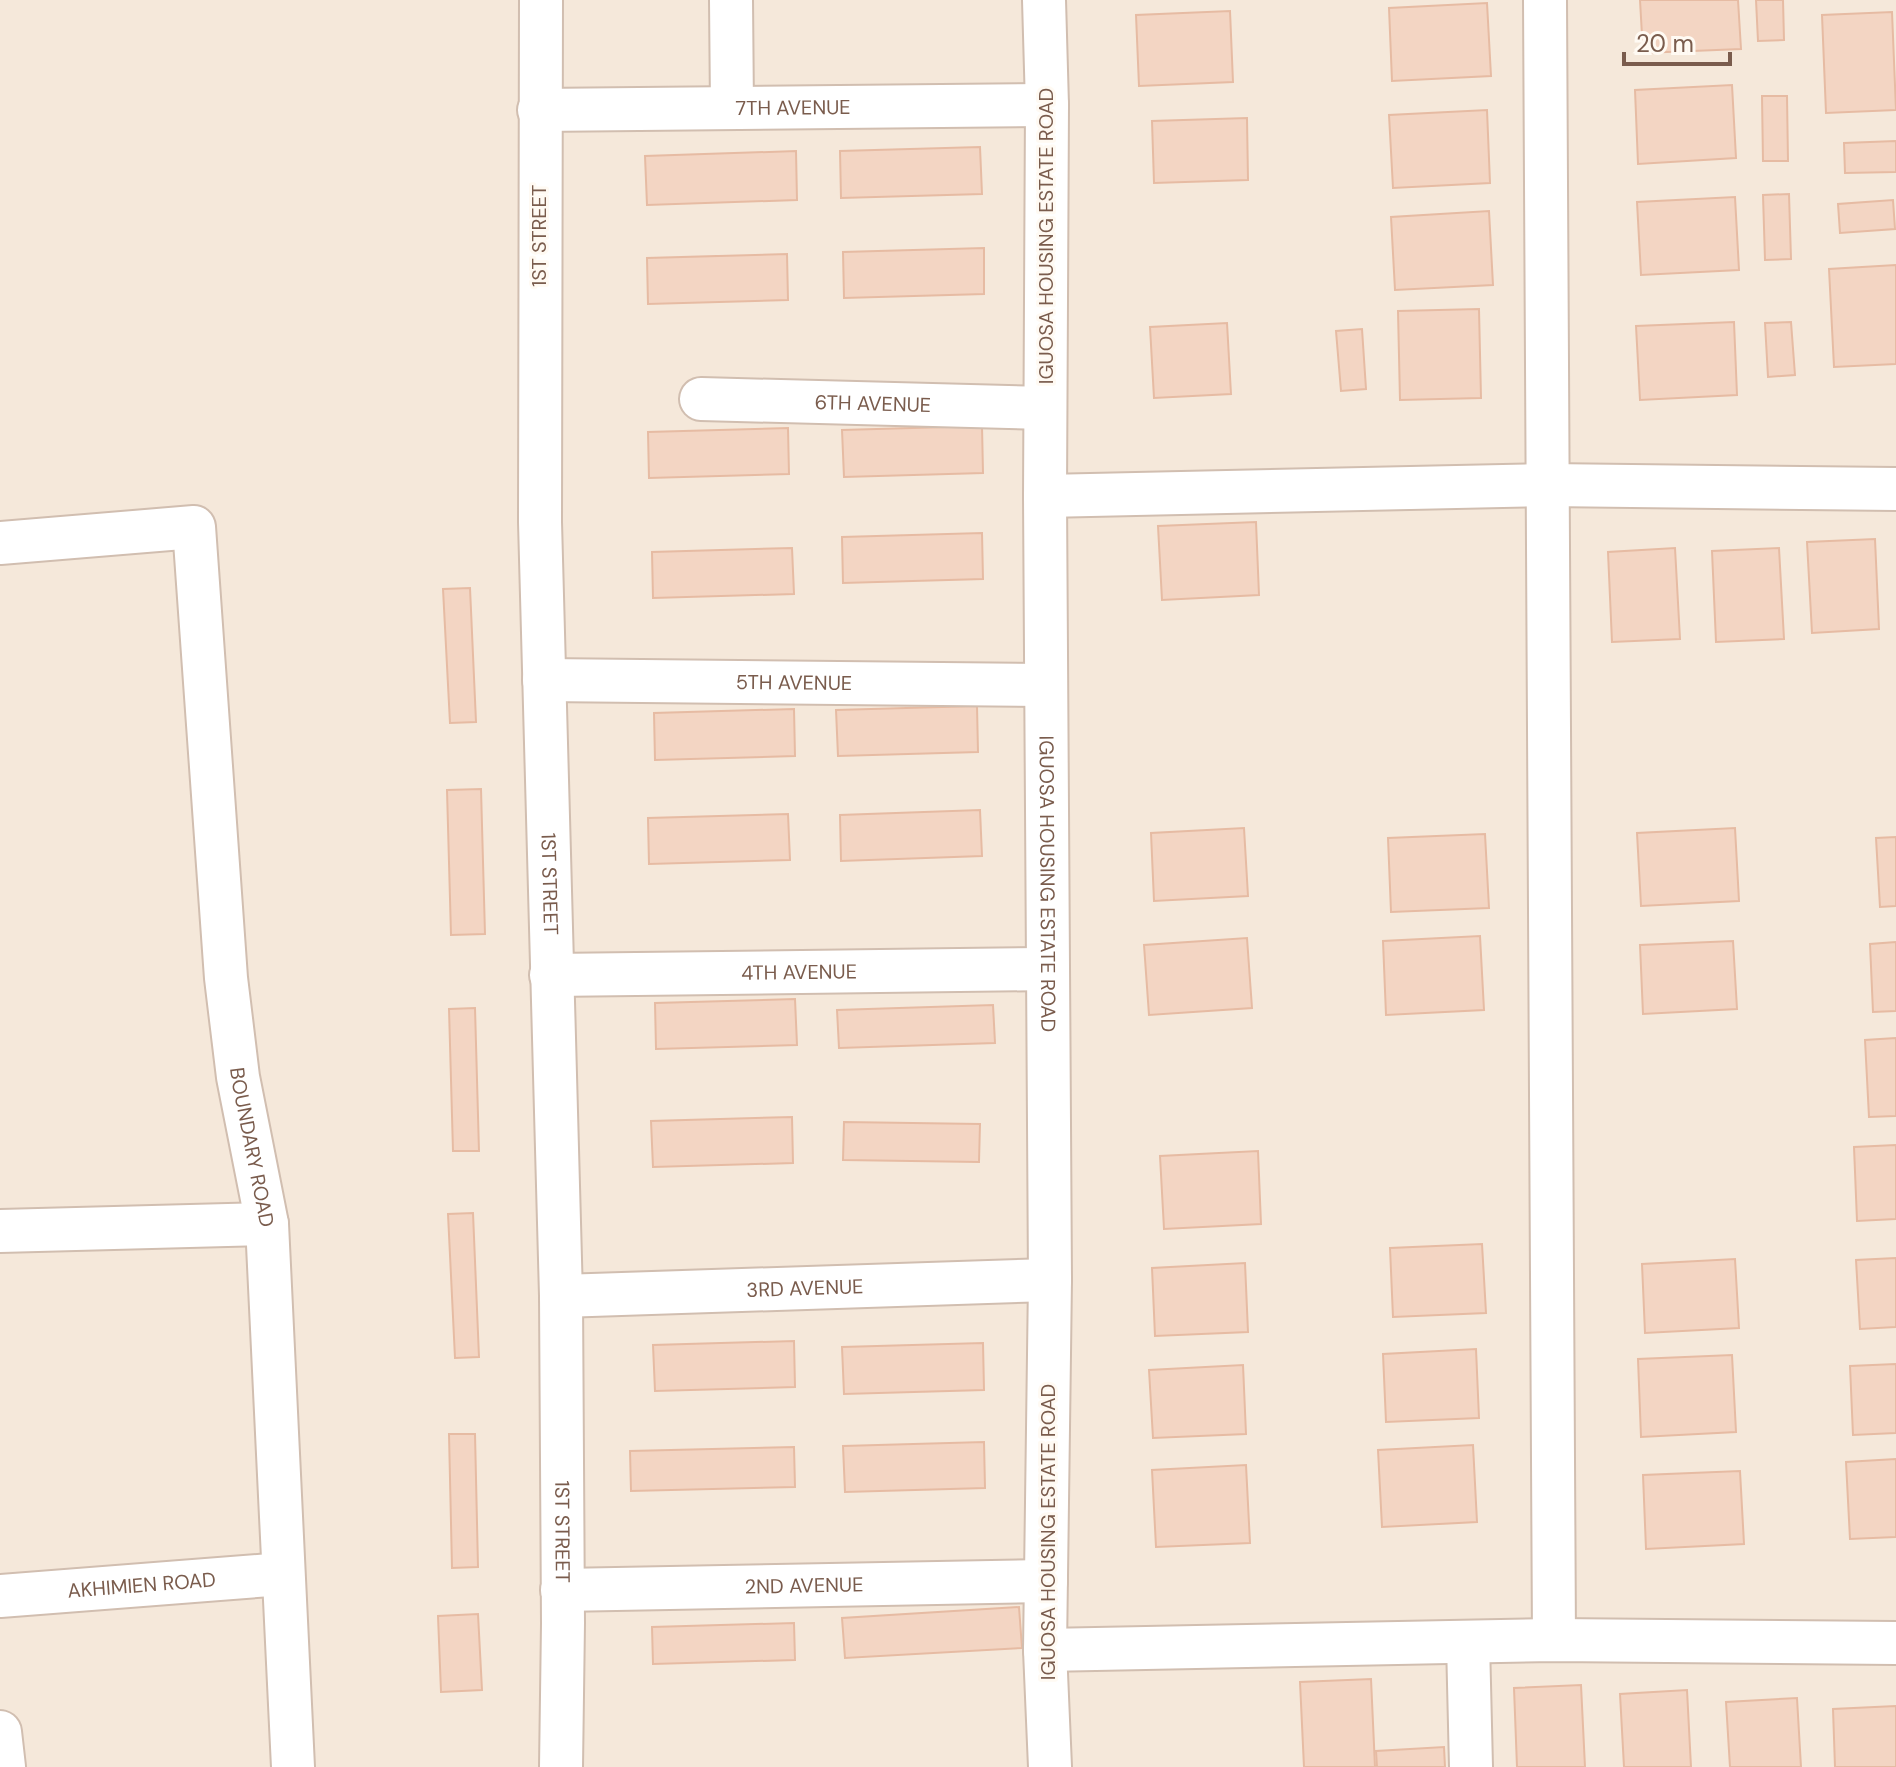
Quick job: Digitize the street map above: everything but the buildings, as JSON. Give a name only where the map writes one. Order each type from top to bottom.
[{"type":"street","name":"1ST STREET","points":[[541,0],[539,506],[561,1296],[561,1767]]},
{"type":"street","points":[[731,0],[732,108]]},
{"type":"street","name":"IGUOSA HOUSING ESTATE ROAD","points":[[1044,0],[1047,105],[1045,496],[1050,1280],[1045,1650],[1050,1767]]},
{"type":"street","points":[[1545,0],[1554,1640]]},
{"type":"street","name":"7TH AVENUE","points":[[539,110],[1047,105]]},
{"type":"street","name":"6TH AVENUE","points":[[701,399],[1045,408]]},
{"type":"street","points":[[1045,496],[1547,485],[1896,489]]},
{"type":"street","name":"BOUNDARY ROAD","points":[[0,543],[194,527],[226,978],[238,1077],[267,1224],[293,1767]]},
{"type":"street","name":"5TH AVENUE","points":[[544,680],[1046,685]]},
{"type":"street","name":"4TH AVENUE","points":[[551,975],[1047,969]]},
{"type":"street","points":[[0,1231],[267,1224]]},
{"type":"street","name":"3RD AVENUE","points":[[561,1296],[1050,1280]]},
{"type":"street","name":"AKHIMIEN ROAD","points":[[0,1596],[283,1574]]},
{"type":"street","name":"2ND AVENUE","points":[[562,1590],[1046,1581]]},
{"type":"street","points":[[1045,1650],[1554,1640],[1896,1643]]},
{"type":"street","points":[[1468,1642],[1471,1767]]},
{"type":"street","points":[[0,1732],[4,1767]]},
{"type":"shaded area","points":[[0,0],[1896,0],[1896,1767],[0,1767]]}]
